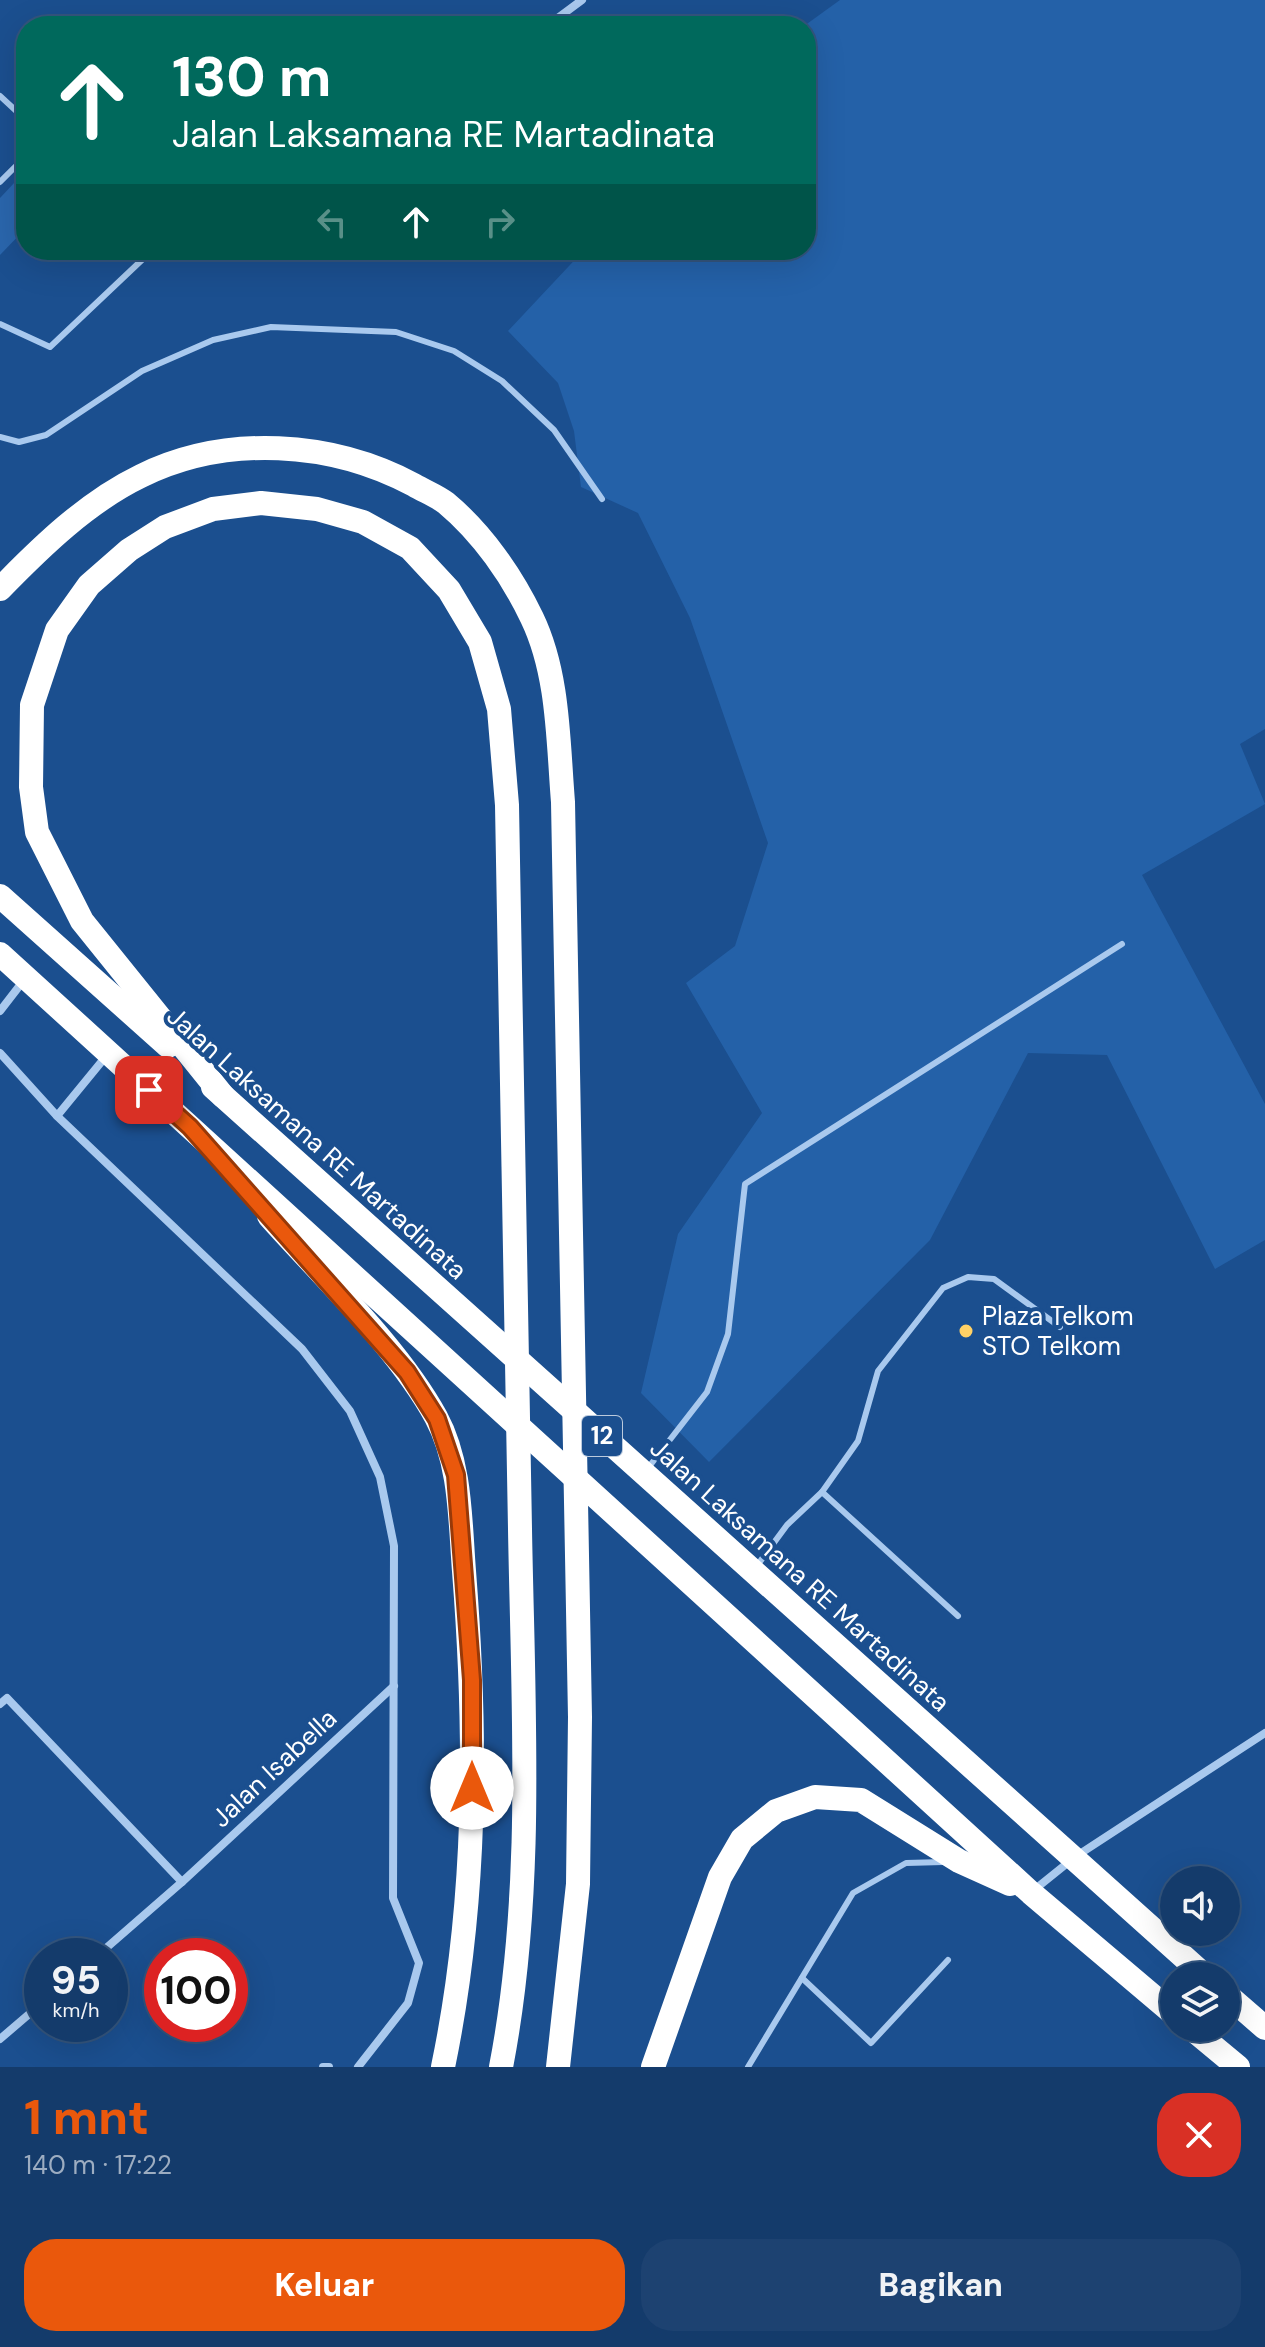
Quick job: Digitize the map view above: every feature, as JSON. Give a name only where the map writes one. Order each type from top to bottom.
[{"type":"highway","points":[[0,589],[38,550],[92,506],[140,476],[200,454],[261,447],[329,453],[384,469],[445,502],[495,555],[533,620],[555,698],[563,802],[577,1570],[578,1884],[558,2067]]},
{"type":"highway","points":[[223,1096],[82,921],[37,832],[31,787],[32,705],[57,630],[89,585],[129,550],[165,527],[213,509],[261,503],[317,509],[363,522],[410,548],[449,590],[480,642],[499,709],[507,805],[520,1520],[522,1881],[508,2030],[501,2067]]},
{"type":"highway","name":"Jalan Laksamana RE Martadinata","points":[[0,896],[1190,1962]]},
{"type":"highway","name":"12","points":[[0,954],[1031,1893],[1160,2002]]},
{"type":"highway","points":[[190,1127],[407,1372],[437,1419],[456,1475],[472,1680],[472,1841],[460,1988],[443,2067]]},
{"type":"highway","points":[[653,2067],[720,1877],[742,1839],[776,1811],[815,1797],[861,1800],[959,1861],[1031,1893]]},
{"type":"highway","points":[[1240,2006],[1265,2028]]},
{"type":"highway","points":[[1206,2042],[1225,2060]]},
{"type":"street","points":[[560,16],[582,0]]},
{"type":"street","points":[[0,1011],[26,978]]},
{"type":"street","points":[[0,1053],[57,1116],[302,1349],[350,1411],[380,1477],[394,1546],[393,1898],[419,1963],[408,2003],[358,2067]]},
{"type":"street","points":[[57,1116],[108,1053]]},
{"type":"street","name":"Jalan Isabella","points":[[118,1938],[394,1686]]},
{"type":"street","points":[[0,1704],[7,1698],[182,1882]]},
{"type":"street","points":[[1031,1893],[1075,1857],[1265,1733]]},
{"type":"street","points":[[0,2024],[4,2035],[24,2018]]},
{"type":"street","points":[[323,2067],[329,2067]]},
{"type":"lane","points":[[0,96],[16,111]]},
{"type":"lane","points":[[0,182],[16,166]]},
{"type":"lane","points":[[0,324],[50,347],[142,260]]},
{"type":"lane","points":[[0,437],[19,442],[46,435],[142,371],[213,340],[271,327],[396,332],[454,351],[502,381],[554,430],[602,499]]},
{"type":"lane","points":[[643,1473],[707,1392],[728,1334],[745,1184],[1122,944]]},
{"type":"lane","points":[[753,1572],[787,1525],[822,1492],[858,1441],[878,1371],[943,1288],[968,1277],[994,1279],[1060,1327]]},
{"type":"lane","points":[[822,1492],[958,1616]]},
{"type":"lane","points":[[748,2067],[853,1893],[906,1863],[959,1861]]},
{"type":"lane","points":[[802,1978],[871,2043],[948,1960]]},
{"type":"shaded area","points":[[840,0],[1265,0],[1265,729],[1240,744],[1265,804],[1142,875],[1265,1104],[1265,1240],[1215,1269],[1107,1055],[1028,1053],[930,1240],[709,1462],[641,1393],[678,1234],[762,1113],[686,983],[735,946],[768,843],[690,618],[638,513],[581,487],[574,431],[558,383],[508,331],[575,260],[816,260],[816,17]]},
{"type":"building","points":[[16,183],[16,238],[0,255],[0,198]]},
{"type":"place","name":"Plaza Telkom STO Telkom","points":[[966,1331]]},
{"type":"route","points":[[149,1090],[190,1127],[407,1372],[437,1419],[456,1475],[472,1680],[472,1788]]}]
